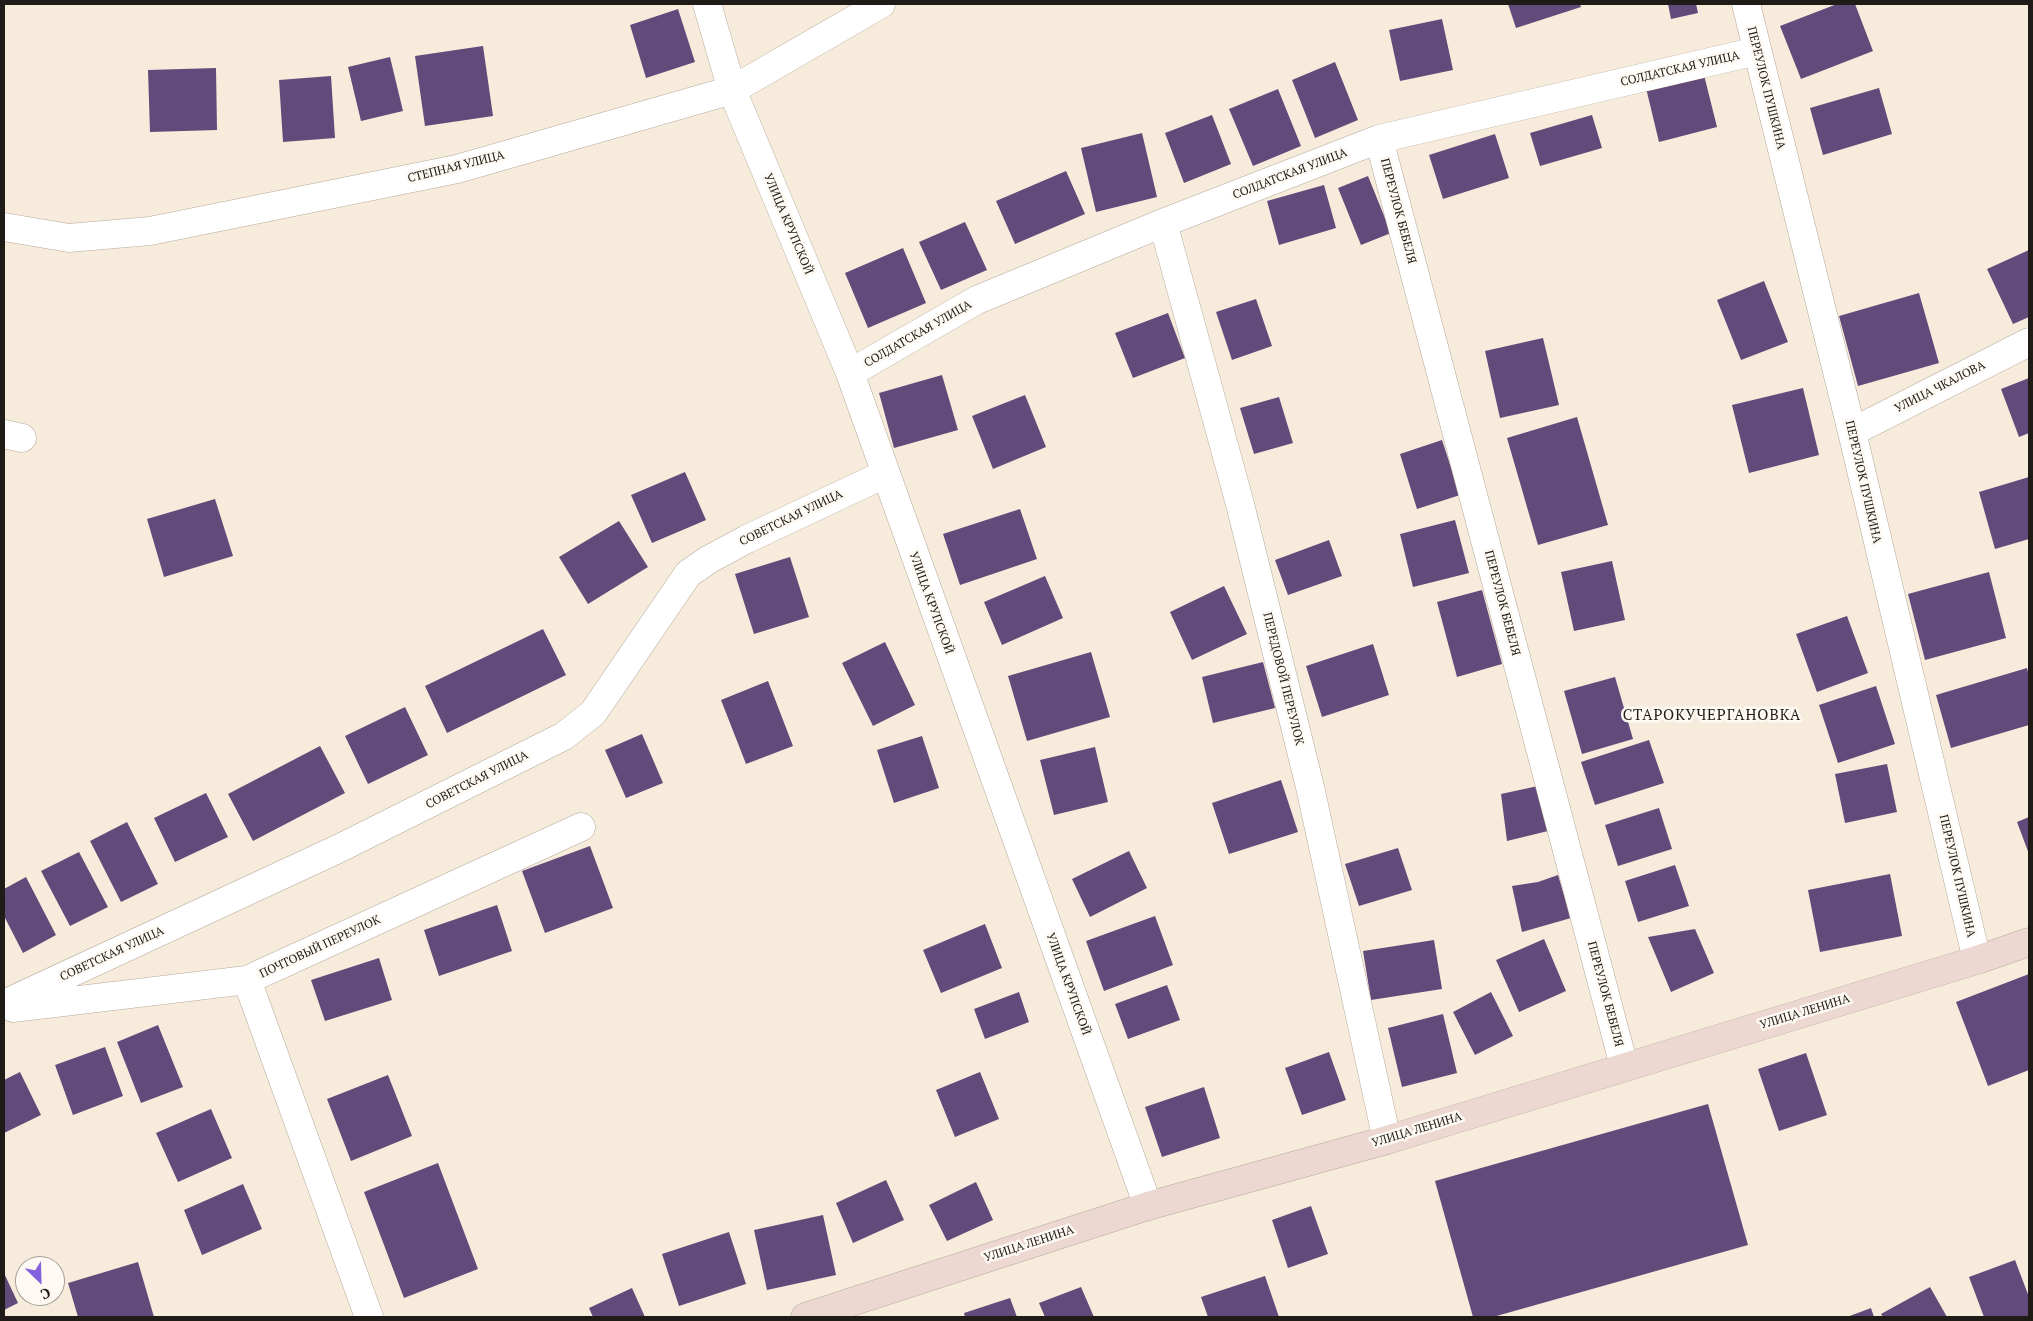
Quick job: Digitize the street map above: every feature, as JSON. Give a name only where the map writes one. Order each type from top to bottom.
[{"type":"main road","name":"УЛИЦА ЛЕНИНА","points":[[805,1317],[1148,1206],[1386,1140],[1977,960],[2029,942]]},
{"type":"street","name":"УЛИЦА КРУПСКОЙ","points":[[707,4],[732,90],[850,373],[1148,1206]]},
{"type":"street","name":"СТЕПНАЯ УЛИЦА","points":[[4,228],[70,238],[150,231],[457,169],[732,90],[881,4]]},
{"type":"street","name":"ПЕРЕУЛОК ПУШКИНА","points":[[1746,4],[1852,432],[1977,960]]},
{"type":"street","name":"СОЛДАТСКАЯ УЛИЦА","points":[[850,373],[977,300],[1163,223],[1379,139],[1757,51]]},
{"type":"street","name":"ПЕРЕУЛОК БЕБЕЛЯ","points":[[1379,139],[1624,1066]]},
{"type":"street","name":"ПЕРЕДОВОЙ ПЕРЕУЛОК","points":[[1163,223],[1240,504],[1310,787],[1386,1140]]},
{"type":"street","name":"УЛИЦА ЧКАЛОВА","points":[[1852,432],[2029,342]]},
{"type":"street","name":"СОВЕТСКАЯ УЛИЦА","points":[[4,1004],[340,848],[564,736],[593,712],[688,574],[708,560],[747,539],[885,474]]},
{"type":"street","name":"ПОЧТОВЫЙ ПЕРЕУЛОК","points":[[369,1317],[247,980],[581,827]]},
{"type":"street","points":[[4,1009],[247,980]]},
{"type":"building","points":[[1508,4],[1580,4],[1581,7],[1516,28]]},
{"type":"building","points":[[1668,4],[1696,4],[1698,13],[1671,19]]},
{"type":"building","points":[[1837,4],[1855,4],[1873,51],[1801,79],[1780,26]]},
{"type":"building","points":[[678,9],[695,62],[646,78],[630,25]]},
{"type":"building","points":[[1442,19],[1453,70],[1400,81],[1389,30]]},
{"type":"building","points":[[483,46],[493,116],[425,126],[415,56]]},
{"type":"building","points":[[390,57],[403,111],[361,121],[348,67]]},
{"type":"building","points":[[1335,62],[1358,120],[1315,138],[1292,80]]},
{"type":"building","points":[[216,68],[217,130],[150,132],[148,70]]},
{"type":"building","points":[[1704,75],[1717,127],[1659,142],[1646,88]]},
{"type":"building","points":[[331,76],[335,138],[283,142],[279,80]]},
{"type":"building","points":[[1879,88],[1892,134],[1823,155],[1810,108]]},
{"type":"building","points":[[1278,89],[1301,146],[1253,166],[1229,109]]},
{"type":"building","points":[[1212,115],[1231,164],[1184,183],[1165,133]]},
{"type":"building","points":[[1592,115],[1602,148],[1540,166],[1530,133]]},
{"type":"building","points":[[1142,133],[1157,197],[1096,212],[1081,148]]},
{"type":"building","points":[[1495,134],[1509,178],[1443,199],[1429,155]]},
{"type":"building","points":[[1066,171],[1085,214],[1015,244],[996,201]]},
{"type":"building","points":[[1368,176],[1391,233],[1361,245],[1338,188]]},
{"type":"building","points":[[1324,185],[1336,228],[1279,245],[1267,201]]},
{"type":"building","points":[[965,222],[987,270],[941,290],[919,242]]},
{"type":"building","points":[[903,248],[926,303],[868,328],[845,273]]},
{"type":"building","points":[[2029,250],[2029,317],[2013,324],[1987,269]]},
{"type":"building","points":[[1764,281],[1788,342],[1741,360],[1717,300]]},
{"type":"building","points":[[1919,293],[1939,363],[1858,386],[1839,316]]},
{"type":"building","points":[[1256,299],[1272,346],[1232,360],[1216,312]]},
{"type":"building","points":[[1168,313],[1185,358],[1133,378],[1115,333]]},
{"type":"building","points":[[1543,338],[1559,405],[1500,418],[1485,351]]},
{"type":"building","points":[[942,375],[958,430],[894,448],[879,393]]},
{"type":"building","points":[[2029,378],[2029,433],[2019,437],[2001,389]]},
{"type":"building","points":[[1803,388],[1819,455],[1749,473],[1732,405]]},
{"type":"building","points":[[1025,395],[1046,447],[993,469],[972,416]]},
{"type":"building","points":[[1279,397],[1293,443],[1254,454],[1240,408]]},
{"type":"building","points":[[1577,417],[1608,525],[1538,545],[1507,438]]},
{"type":"building","points":[[1442,440],[1460,495],[1417,509],[1400,454]]},
{"type":"building","points":[[685,472],[706,520],[652,543],[631,495]]},
{"type":"building","points":[[2029,477],[2029,539],[1995,549],[1979,492]]},
{"type":"building","points":[[215,499],[233,556],[164,577],[147,519]]},
{"type":"building","points":[[1020,509],[1037,559],[960,585],[943,534]]},
{"type":"building","points":[[1455,520],[1469,573],[1413,587],[1400,534]]},
{"type":"building","points":[[619,521],[648,567],[588,604],[559,557]]},
{"type":"building","points":[[1329,540],[1342,576],[1288,595],[1275,560]]},
{"type":"building","points":[[790,557],[809,617],[754,634],[735,574]]},
{"type":"building","points":[[1612,561],[1625,620],[1574,631],[1561,572]]},
{"type":"building","points":[[1989,572],[2006,638],[1925,660],[1908,594]]},
{"type":"building","points":[[1045,576],[1063,618],[1002,645],[984,602]]},
{"type":"building","points":[[1224,586],[1247,634],[1192,660],[1170,612]]},
{"type":"building","points":[[1482,590],[1502,664],[1457,677],[1437,602]]},
{"type":"building","points":[[1847,616],[1868,673],[1817,692],[1796,634]]},
{"type":"building","points":[[543,629],[566,675],[447,733],[425,686]]},
{"type":"building","points":[[885,642],[915,705],[873,726],[842,663]]},
{"type":"building","points":[[1373,644],[1389,695],[1322,717],[1306,666]]},
{"type":"building","points":[[1091,652],[1110,717],[1027,741],[1008,676]]},
{"type":"building","points":[[1263,662],[1275,708],[1213,723],[1202,677]]},
{"type":"building","points":[[2027,668],[2029,676],[2029,725],[1951,748],[1936,695]]},
{"type":"building","points":[[1615,677],[1633,739],[1582,754],[1564,691]]},
{"type":"building","points":[[768,681],[793,746],[746,764],[721,700]]},
{"type":"building","points":[[1876,686],[1895,744],[1838,763],[1819,705]]},
{"type":"building","points":[[405,707],[428,755],[368,784],[345,736]]},
{"type":"building","points":[[642,734],[663,783],[626,798],[605,750]]},
{"type":"building","points":[[922,736],[939,788],[894,803],[877,750]]},
{"type":"building","points":[[1649,740],[1664,783],[1595,805],[1581,762]]},
{"type":"building","points":[[320,746],[345,793],[253,841],[228,794]]},
{"type":"building","points":[[1095,747],[1108,802],[1054,815],[1040,760]]},
{"type":"building","points":[[1887,764],[1897,812],[1845,823],[1835,774]]},
{"type":"building","points":[[1281,780],[1298,832],[1229,854],[1212,803]]},
{"type":"building","points":[[1538,786],[1548,831],[1507,841],[1501,794]]},
{"type":"building","points":[[206,793],[228,837],[175,862],[154,818]]},
{"type":"building","points":[[1659,808],[1672,849],[1618,866],[1605,825]]},
{"type":"building","points":[[2029,817],[2029,854],[2017,822]]},
{"type":"building","points":[[127,822],[158,884],[121,902],[90,841]]},
{"type":"building","points":[[590,846],[613,908],[545,933],[522,871]]},
{"type":"building","points":[[1398,848],[1412,890],[1359,906],[1345,864]]},
{"type":"building","points":[[1129,851],[1147,888],[1090,917],[1072,879]]},
{"type":"building","points":[[79,852],[108,907],[70,926],[41,871]]},
{"type":"building","points":[[1675,865],[1689,906],[1638,922],[1625,881]]},
{"type":"building","points":[[1890,874],[1902,936],[1820,952],[1808,890]]},
{"type":"building","points":[[1558,875],[1571,918],[1522,932],[1512,886],[1538,882]]},
{"type":"building","points":[[26,877],[56,935],[23,953],[4,916],[4,889]]},
{"type":"building","points":[[497,905],[512,951],[439,976],[424,930]]},
{"type":"building","points":[[1155,916],[1173,965],[1104,991],[1086,941]]},
{"type":"building","points":[[985,924],[1002,968],[941,993],[923,950]]},
{"type":"building","points":[[1695,929],[1714,973],[1671,992],[1648,937]]},
{"type":"building","points":[[1544,939],[1566,991],[1519,1012],[1496,960]]},
{"type":"building","points":[[1434,940],[1442,989],[1371,1000],[1363,951]]},
{"type":"building","points":[[379,958],[392,1000],[325,1021],[311,980]]},
{"type":"building","points":[[2029,974],[2029,1070],[1988,1086],[1956,1002]]},
{"type":"building","points":[[1167,985],[1180,1020],[1128,1039],[1115,1004]]},
{"type":"building","points":[[1019,992],[1029,1022],[985,1039],[974,1009]]},
{"type":"building","points":[[1491,992],[1513,1036],[1475,1055],[1453,1012]]},
{"type":"building","points":[[1443,1014],[1457,1073],[1402,1087],[1388,1028]]},
{"type":"building","points":[[158,1025],[183,1087],[141,1103],[117,1042]]},
{"type":"building","points":[[105,1047],[123,1096],[73,1115],[55,1065]]},
{"type":"building","points":[[1329,1052],[1346,1100],[1302,1115],[1285,1068]]},
{"type":"building","points":[[1806,1053],[1827,1115],[1779,1131],[1758,1069]]},
{"type":"building","points":[[20,1072],[41,1115],[4,1133],[4,1080]]},
{"type":"building","points":[[980,1072],[999,1119],[955,1137],[936,1090]]},
{"type":"building","points":[[388,1075],[412,1136],[351,1161],[327,1099]]},
{"type":"building","points":[[1204,1087],[1220,1138],[1162,1157],[1145,1107]]},
{"type":"building","points":[[1708,1104],[1748,1245],[1493,1317],[1473,1317],[1435,1181]]},
{"type":"building","points":[[211,1109],[232,1158],[178,1182],[156,1133]]},
{"type":"building","points":[[438,1163],[478,1269],[404,1298],[364,1192]]},
{"type":"building","points":[[886,1180],[904,1220],[853,1243],[836,1203]]},
{"type":"building","points":[[976,1182],[993,1220],[947,1241],[929,1205]]},
{"type":"building","points":[[243,1184],[262,1229],[202,1255],[184,1210]]},
{"type":"building","points":[[1311,1206],[1328,1254],[1288,1268],[1272,1220]]},
{"type":"building","points":[[823,1215],[836,1275],[767,1290],[754,1230]]},
{"type":"building","points":[[729,1232],[746,1284],[679,1306],[662,1254]]},
{"type":"building","points":[[2015,1260],[2029,1297],[2029,1317],[1984,1317],[1969,1277]]},
{"type":"building","points":[[138,1262],[154,1317],[78,1317],[68,1283]]},
{"type":"building","points":[[4,1273],[15,1297],[15,1304],[4,1310]]},
{"type":"building","points":[[1265,1276],[1279,1317],[1208,1317],[1201,1297]]},
{"type":"building","points":[[1081,1287],[1094,1317],[1045,1317],[1039,1303]]},
{"type":"building","points":[[1930,1287],[1947,1317],[1883,1317],[1881,1314]]},
{"type":"building","points":[[632,1288],[645,1317],[593,1317],[589,1308]]},
{"type":"building","points":[[1010,1298],[1017,1317],[965,1317],[964,1313]]},
{"type":"building","points":[[1871,1308],[1874,1317],[1847,1317]]},
{"type":"district","name":"СТАРОКУЧЕРГАНОВКА","points":[[1712,716]]}]
